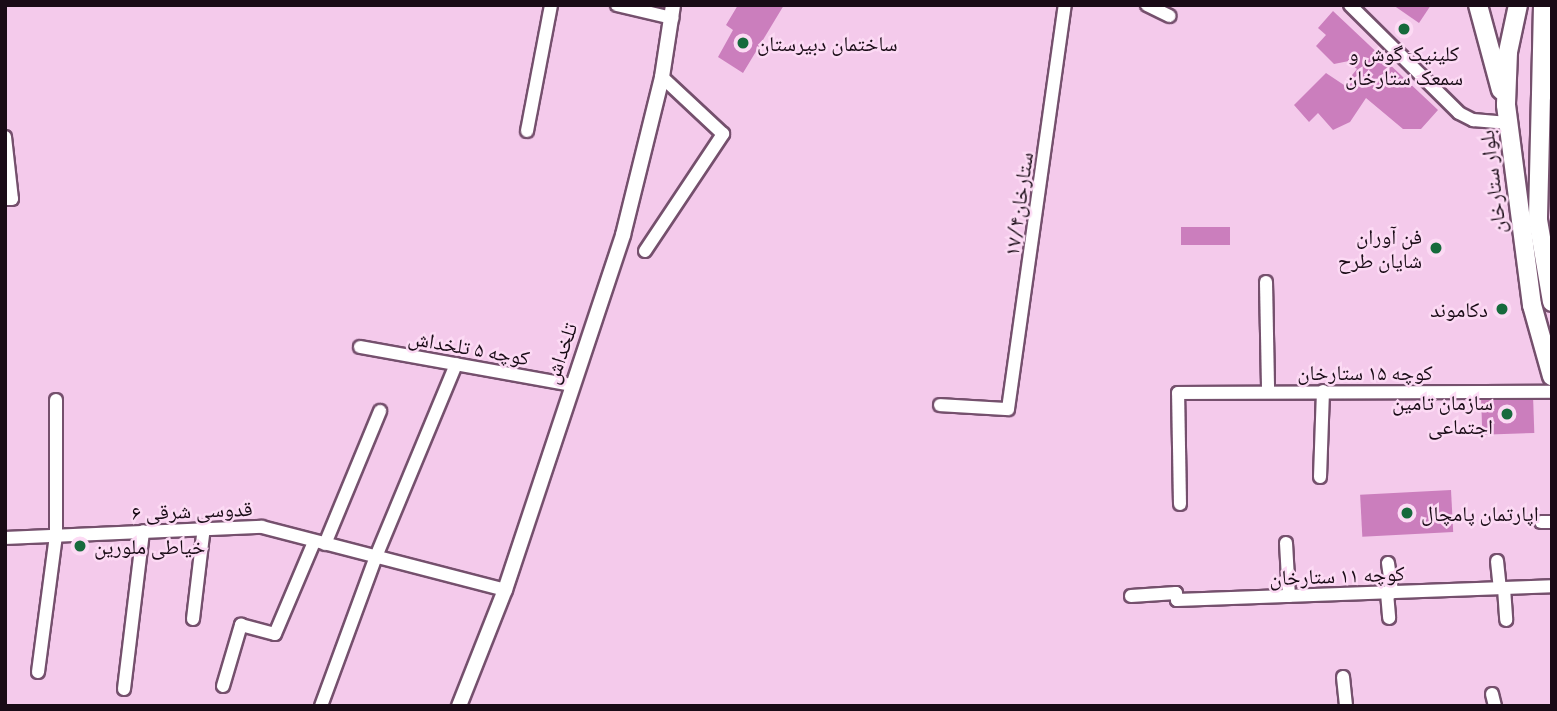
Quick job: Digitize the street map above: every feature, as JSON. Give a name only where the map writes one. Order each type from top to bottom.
[{"type":"main road","points":[[1478,5],[1506,105]]},
{"type":"main road","points":[[1541,94],[1543,5]]},
{"type":"main road","points":[[1506,105],[1508,52],[1519,10]]},
{"type":"main road","name":"بلوار ستارخان","points":[[1541,94],[1538,220],[1552,302]]},
{"type":"main road","name":"بلوار ستارخان","points":[[1506,105],[1532,305],[1552,376]]},
{"type":"main road","points":[[1552,139],[1552,193]]},
{"type":"street","points":[[527,131],[551,5]]},
{"type":"street","points":[[617,5],[673,11]]},
{"type":"street","name":"ستارخان۱۷/۴","points":[[940,405],[1008,409],[1065,5]]},
{"type":"street","points":[[1147,5],[1170,16]]},
{"type":"street","points":[[1350,5],[1459,113],[1473,120],[1508,123]]},
{"type":"street","name":"تلخداش","points":[[459,706],[505,590],[623,235],[662,76],[673,11]]},
{"type":"street","points":[[645,251],[723,134],[662,76]]},
{"type":"street","points":[[5,137],[9,199]]},
{"type":"street","points":[[1266,282],[1268,391]]},
{"type":"street","name":"کوچه ۵ تلخداش","points":[[360,347],[571,386]]},
{"type":"street","points":[[321,706],[375,559],[456,364]]},
{"type":"street","points":[[1320,477],[1323,391]]},
{"type":"street","name":"کوچه ۱۵ ستارخان","points":[[1180,503],[1178,393],[1552,392]]},
{"type":"street","points":[[38,671],[56,535],[56,400]]},
{"type":"street","points":[[223,687],[242,625],[275,634],[380,411]]},
{"type":"street","points":[[193,619],[204,527]]},
{"type":"street","name":"قدوسی شرقی ۶","points":[[5,538],[204,527],[262,527],[375,559],[505,590]]},
{"type":"street","points":[[124,689],[143,531]]},
{"type":"street","points":[[1286,542],[1289,596]]},
{"type":"street","points":[[1497,561],[1506,620]]},
{"type":"street","points":[[1388,563],[1389,618]]},
{"type":"street","name":"کوچه ۱۱ ستارخان","points":[[1131,596],[1176,593],[1177,600],[1552,586]]},
{"type":"street","points":[[1343,677],[1346,706]]},
{"type":"building","name":"ساختمان دبیرستان","points":[[738,5],[784,5],[743,73],[718,57],[733,30],[726,25]]},
{"type":"building","points":[[1393,5],[1431,5],[1419,23]]},
{"type":"building","points":[[1333,11],[1438,110],[1421,129],[1403,129],[1366,98],[1350,122],[1333,130],[1318,113],[1309,122],[1294,105],[1326,73],[1344,85],[1357,69],[1352,65],[1354,60],[1334,64],[1316,46],[1326,35],[1318,28]]},
{"type":"building","points":[[1181,227],[1230,227],[1230,245],[1181,245]]},
{"type":"building","name":"سازمان تامین اجتماعی","points":[[1533,395],[1534,433],[1482,435],[1481,397]]},
{"type":"building","name":"اپارتمان پامچال","points":[[1451,490],[1453,532],[1362,537],[1360,495]]},
{"type":"place","name":"کلینیک گوش و سمعک ستارخان","points":[[1404,29]]},
{"type":"place","name":"ساختمان دبیرستان","points":[[743,43]]},
{"type":"place","name":"فن آوران شایان طرح","points":[[1436,248]]},
{"type":"place","name":"دکاموند","points":[[1502,309]]},
{"type":"place","name":"سازمان تامین اجتماعی","points":[[1507,414]]},
{"type":"place","name":"اپارتمان پامچال","points":[[1407,513]]},
{"type":"place","name":"خیاطی ملورین","points":[[80,546]]}]
